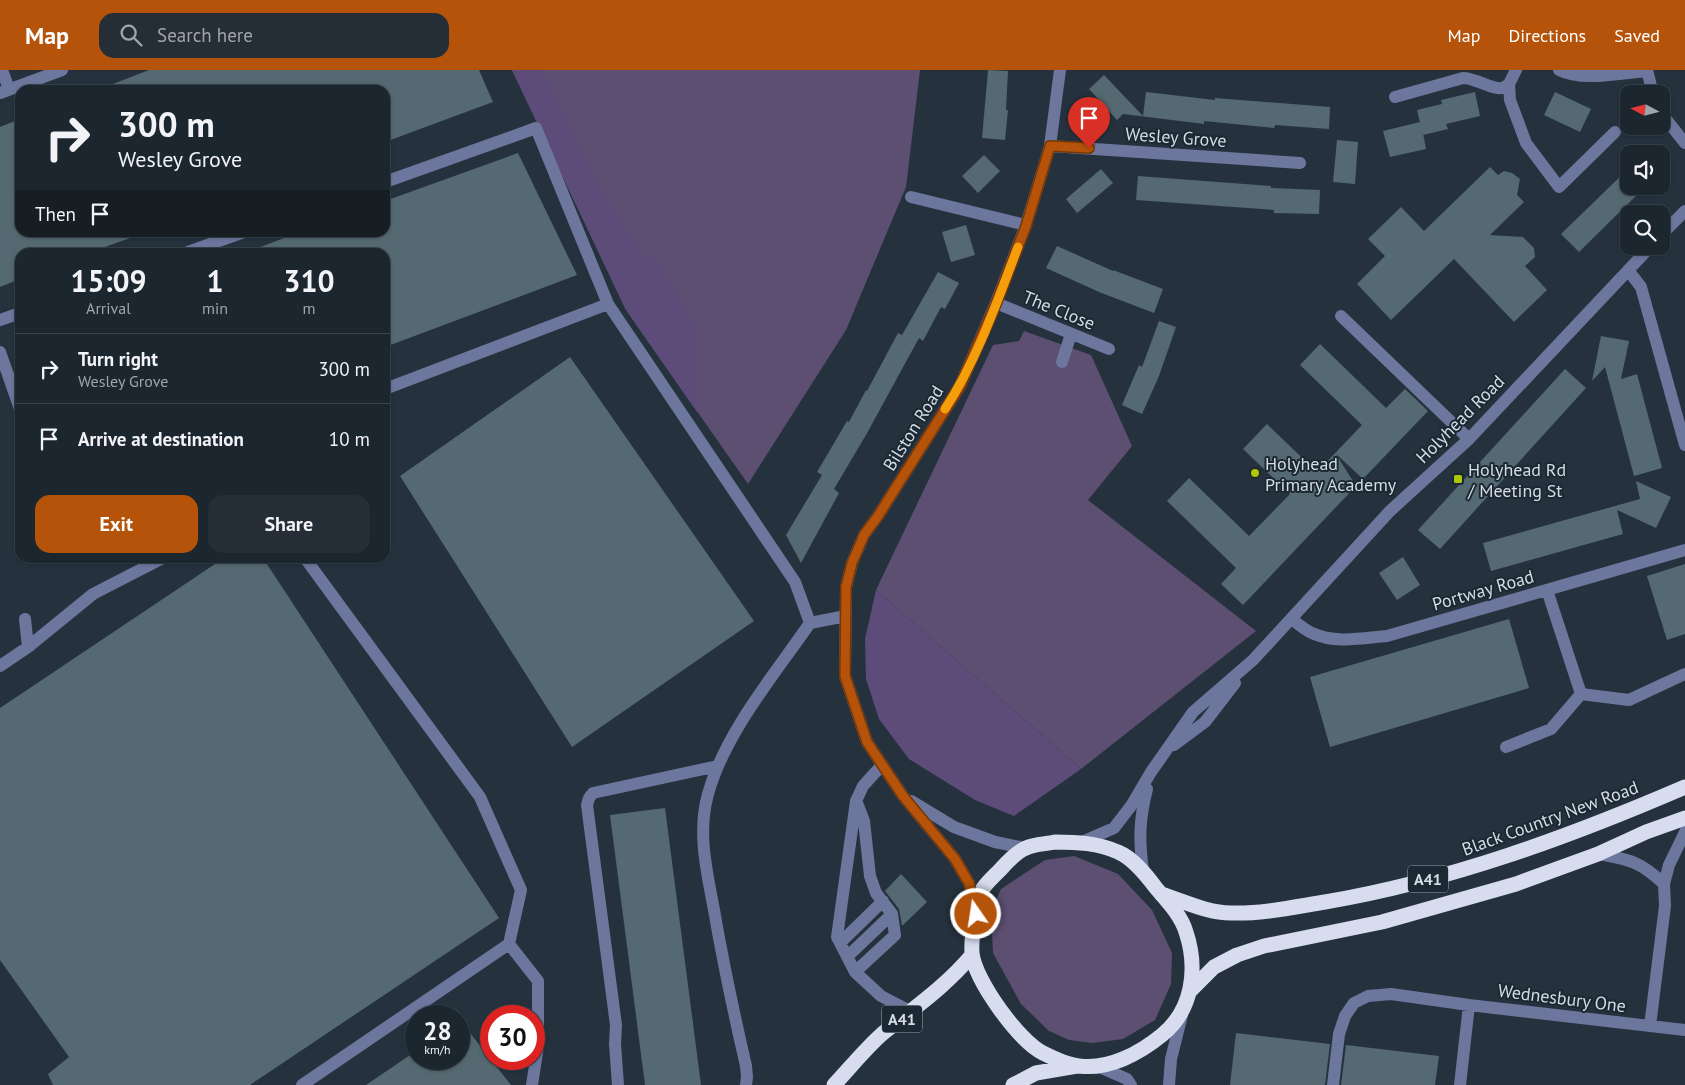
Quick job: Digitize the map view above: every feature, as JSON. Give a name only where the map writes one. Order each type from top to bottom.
[{"type":"highway","name":"Black Country New Road","points":[[1161,894],[1200,907],[1229,913],[1272,911],[1376,893],[1491,861],[1630,810],[1685,787]]},
{"type":"highway","name":"A41","points":[[1191,990],[1214,967],[1236,955],[1264,946],[1382,922],[1516,884],[1598,854],[1646,832],[1685,818]]},
{"type":"highway","name":"A41","points":[[1013,1085],[1036,1073],[1078,1066],[1097,1066],[1123,1060],[1148,1047],[1166,1032],[1183,1010],[1191,990],[1193,973],[1186,930],[1174,910],[1143,871],[1120,852],[1082,842],[1055,842],[1025,848],[1010,859],[982,890],[972,937],[972,955],[984,986],[1001,1011],[1027,1041],[1042,1053],[1078,1066]]},
{"type":"highway","name":"A41","points":[[834,1085],[881,1035],[912,1012],[956,974],[972,955]]},
{"type":"street","points":[[2,70],[5,91]]},
{"type":"street","points":[[21,85],[62,70]]},
{"type":"street","name":"Bilston Road","points":[[976,914],[969,883],[964,873],[955,859],[903,796],[867,742],[845,676],[846,587],[852,563],[864,535],[960,386],[996,304],[1026,226],[1050,146],[1060,70]]},
{"type":"street","points":[[1395,97],[1453,75],[1470,78],[1497,88],[1503,88],[1509,84],[1516,70]]},
{"type":"street","points":[[1565,72],[1588,76],[1647,70],[1651,85]]},
{"type":"street","points":[[1509,84],[1510,100],[1526,143],[1559,187],[1615,132]]},
{"type":"street","points":[[1670,124],[1685,143]]},
{"type":"street","points":[[390,180],[536,128],[608,304],[794,582],[810,623]]},
{"type":"street","name":"Wesley Grove","points":[[1050,146],[1300,163]]},
{"type":"street","points":[[911,197],[1026,226]]},
{"type":"street","points":[[1670,226],[1685,211]]},
{"type":"street","points":[[199,248],[230,237]]},
{"type":"street","name":"Holyhead Road","points":[[1082,842],[1114,828],[1131,806],[1164,753],[1205,722],[1253,660],[1390,511],[1469,438],[1642,255]]},
{"type":"street","points":[[1628,270],[1641,287],[1685,445]]},
{"type":"street","points":[[390,388],[608,304]]},
{"type":"street","name":"The Close","points":[[996,304],[1109,349]]},
{"type":"street","points":[[0,320],[15,315]]},
{"type":"street","points":[[1341,316],[1469,438]]},
{"type":"street","points":[[1062,362],[1071,334]]},
{"type":"street","points":[[0,352],[15,395]]},
{"type":"street","name":"Portway Road","points":[[1292,619],[1311,633],[1328,638],[1348,640],[1387,636],[1685,550]]},
{"type":"street","points":[[0,666],[28,647],[93,594],[153,563]]},
{"type":"street","points":[[302,1085],[510,944],[521,890],[480,797],[309,563]]},
{"type":"street","points":[[1547,590],[1581,694]]},
{"type":"street","points":[[746,1085],[746,1066],[718,938],[705,860],[704,811],[718,766],[749,710],[810,623],[846,616]]},
{"type":"street","points":[[25,619],[28,647]]},
{"type":"street","points":[[1581,694],[1629,700],[1685,674]]},
{"type":"street","points":[[1506,747],[1551,729],[1581,694]]},
{"type":"street","points":[[882,765],[863,786],[856,801],[838,918],[837,936],[855,972],[880,996],[912,1012]]},
{"type":"street","points":[[618,1085],[615,1044],[616,1025],[587,805],[588,798],[593,793],[718,766]]},
{"type":"street","name":"Holyhead Road","points":[[1143,871],[1139,842],[1142,807],[1151,772]]},
{"type":"street","name":"Bilston Road","points":[[903,796],[954,827],[995,842],[1025,848]]},
{"type":"street","points":[[855,972],[895,935],[892,914],[876,893],[870,876],[864,821],[856,801]]},
{"type":"street","points":[[1650,1026],[1665,906],[1664,884],[1669,865],[1685,832]]},
{"type":"street","points":[[1598,854],[1636,862],[1650,871],[1664,884]]},
{"type":"street","points":[[840,943],[883,901]]},
{"type":"street","points":[[847,957],[892,914]]},
{"type":"street","points":[[510,944],[538,981],[538,1046],[532,1085]]},
{"type":"street","name":"Wednesbury One","points":[[1333,1085],[1339,1034],[1345,1016],[1354,1003],[1368,996],[1391,994],[1685,1030]]},
{"type":"street","points":[[1460,1085],[1469,1005]]},
{"type":"street","points":[[1169,1085],[1171,1059],[1183,1010]]},
{"type":"street","points":[[1097,1066],[1127,1080],[1131,1085]]},
{"type":"shaded area","points":[[512,70],[920,70],[906,187],[846,330],[748,484],[626,310]]},
{"type":"shaded area","points":[[512,70],[543,70],[597,182],[641,254],[655,257],[697,330],[697,412],[626,310]]},
{"type":"shaded area","points":[[1024,331],[1091,355],[1132,446],[1088,500],[1256,631],[1081,769],[876,590],[993,345],[1019,341]]},
{"type":"shaded area","points":[[876,590],[1081,769],[1014,816],[975,800],[909,759],[879,719],[866,679],[865,639]]},
{"type":"shaded area","points":[[1074,856],[1118,874],[1152,910],[1172,953],[1171,984],[1155,1020],[1123,1039],[1093,1043],[1069,1040],[1049,1031],[1021,1004],[993,953],[991,911],[1001,889],[1045,860]]},
{"type":"building","points":[[149,70],[479,70],[493,102],[390,140],[390,85],[110,85]]},
{"type":"building","points":[[988,70],[1008,71],[1006,110],[1008,110],[1005,140],[982,138]]},
{"type":"building","points":[[1104,75],[1143,116],[1146,92],[1215,100],[1215,98],[1330,107],[1329,129],[1275,125],[1274,128],[1204,121],[1204,124],[1123,114],[1117,120],[1089,89]]},
{"type":"building","points":[[1475,92],[1480,116],[1446,124],[1448,129],[1423,135],[1426,149],[1390,157],[1383,131],[1420,122],[1417,110],[1442,104],[1441,100]]},
{"type":"building","points":[[1555,92],[1591,109],[1580,132],[1544,115]]},
{"type":"building","points":[[15,121],[15,237],[133,237],[102,248],[15,248],[15,281],[0,287],[0,127]]},
{"type":"building","points":[[1337,140],[1358,142],[1355,184],[1333,182]]},
{"type":"building","points":[[518,153],[577,275],[390,345],[390,248],[258,248],[287,237],[390,237],[390,199]]},
{"type":"building","points":[[984,155],[1000,171],[978,193],[962,176]]},
{"type":"building","points":[[1490,167],[1498,175],[1504,171],[1512,173],[1520,179],[1517,195],[1524,202],[1490,235],[1523,237],[1534,248],[1535,257],[1525,266],[1547,290],[1514,322],[1454,259],[1391,320],[1357,284],[1385,256],[1368,239],[1401,207],[1424,231]]},
{"type":"building","points":[[1101,169],[1113,183],[1077,213],[1066,199]]},
{"type":"building","points":[[1138,176],[1271,186],[1271,188],[1320,190],[1319,214],[1274,213],[1274,210],[1136,200]]},
{"type":"building","points":[[1620,177],[1620,195],[1637,195],[1627,205],[1620,205],[1620,212],[1579,252],[1561,234]]},
{"type":"building","points":[[966,225],[975,255],[951,262],[942,232]]},
{"type":"building","points":[[1057,246],[1113,271],[1163,289],[1154,313],[1099,292],[1046,268]]},
{"type":"building","points":[[938,272],[959,283],[945,309],[941,307],[923,341],[919,338],[834,489],[839,493],[801,563],[786,535],[822,475],[817,472],[847,421],[849,422],[898,333],[902,335]]},
{"type":"building","points":[[1159,321],[1176,327],[1159,376],[1142,414],[1122,405],[1139,365],[1142,367]]},
{"type":"building","points":[[1601,336],[1629,341],[1621,379],[1637,374],[1662,468],[1634,476],[1605,367],[1592,381]]},
{"type":"building","points":[[1320,344],[1386,408],[1405,389],[1428,411],[1363,479],[1336,454],[1356,486],[1243,605],[1221,584],[1236,568],[1167,501],[1189,478],[1249,536],[1290,494],[1243,449],[1267,424],[1317,472],[1362,425],[1300,365]]},
{"type":"building","points":[[570,357],[754,621],[572,747],[400,476]]},
{"type":"building","points":[[1565,369],[1586,388],[1440,549],[1418,530]]},
{"type":"building","points":[[1636,481],[1671,497],[1656,528],[1617,510],[1623,534],[1491,571],[1483,543],[1640,499]]},
{"type":"building","points":[[1403,557],[1420,585],[1397,600],[1379,573]]},
{"type":"building","points":[[217,563],[266,563],[499,918],[250,1085],[53,1085],[48,1074],[69,1057],[0,960],[0,708]]},
{"type":"building","points":[[1685,564],[1685,634],[1667,640],[1647,576]]},
{"type":"building","points":[[1509,619],[1529,688],[1330,747],[1310,677]]},
{"type":"building","points":[[665,808],[701,1085],[645,1085],[610,815]]},
{"type":"building","points":[[901,874],[927,902],[902,926],[899,909],[885,891]]},
{"type":"building","points":[[470,1033],[480,1046],[480,1070],[499,1070],[511,1085],[366,1085],[405,1058],[405,1070],[470,1070]]},
{"type":"building","points":[[1236,1033],[1330,1044],[1325,1085],[1230,1085]]},
{"type":"building","points":[[1346,1045],[1439,1056],[1435,1085],[1341,1085]]},
{"type":"slow traffic","points":[[945,409],[960,386],[996,304],[1018,247]]},
{"type":"place","name":"Holyhead Primary Academy","points":[[1255,473]]},
{"type":"place","name":"Holyhead Rd / Meeting St","points":[[1458,479]]},
{"type":"route","points":[[976,914],[969,883],[964,873],[955,859],[903,796],[867,742],[845,676],[846,587],[852,563],[864,535],[960,386],[996,304],[1026,226],[1050,146],[1089,148]]}]
